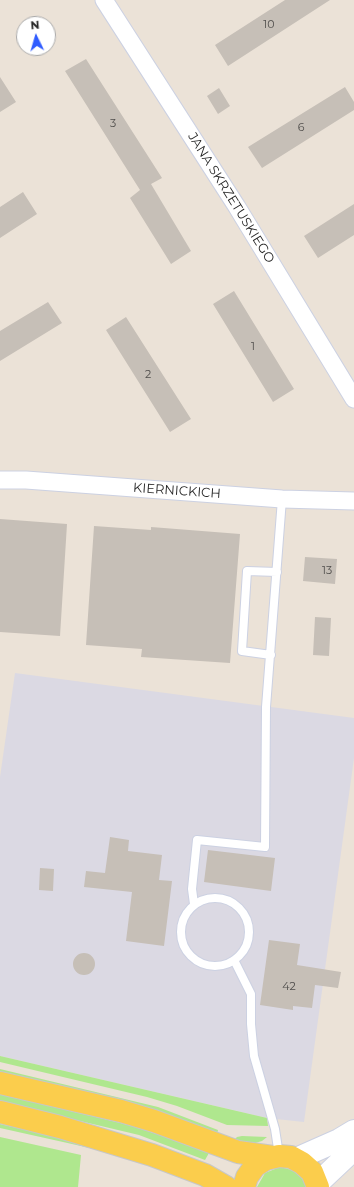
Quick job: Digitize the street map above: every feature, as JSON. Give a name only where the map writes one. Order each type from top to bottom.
[{"type":"main road","points":[[0,1083],[134,1115],[238,1152],[283,1157],[312,1172],[317,1185],[354,1150]]},
{"type":"main road","points":[[0,1112],[152,1155],[205,1175],[226,1187]]},
{"type":"main road","points":[[244,1187],[247,1177],[255,1166],[339,1140],[354,1130]]},
{"type":"street","name":"JANA SKRZETUSKIEGO","points":[[104,0],[241,214],[354,399]]},
{"type":"street","name":"KIERNICKICH","points":[[0,480],[26,480],[282,499],[354,501]]},
{"type":"lane","points":[[194,904],[192,889],[197,840],[265,847],[266,707],[282,499]]},
{"type":"lane","points":[[271,655],[242,651],[247,570],[277,572]]},
{"type":"lane","points":[[214,897],[225,899],[235,904],[243,912],[248,922],[249,932],[247,943],[242,953],[234,960],[223,965],[211,966],[200,963],[187,951],[180,935],[181,923],[186,912],[194,904],[204,899],[214,897]]},
{"type":"lane","points":[[234,960],[251,994],[251,1024],[254,1056],[283,1157]]},
{"type":"shaded area","points":[[15,673],[354,718],[354,758],[304,1122],[267,1118],[0,1056],[0,777]]},
{"type":"green space","points":[[0,1056],[267,1118],[268,1126],[227,1125],[177,1106],[147,1097],[0,1062]]},
{"type":"green space","points":[[0,1069],[158,1107],[218,1130],[217,1134],[152,1109],[76,1089],[0,1072]]},
{"type":"green space","points":[[0,1094],[129,1125],[209,1153],[205,1160],[139,1135],[0,1102]]},
{"type":"green space","points":[[0,1124],[69,1140],[158,1168],[90,1148],[0,1128]]},
{"type":"green space","points":[[0,1137],[81,1155],[78,1187],[0,1187]]},
{"type":"green space","points":[[237,1137],[267,1137],[262,1141],[248,1145],[234,1140]]},
{"type":"green space","points":[[280,1167],[296,1171],[303,1177],[307,1187],[257,1187],[265,1173]]},
{"type":"building","points":[[285,0],[330,0],[228,66],[215,45]]},
{"type":"building","points":[[86,59],[162,178],[151,184],[191,251],[171,264],[130,198],[140,190],[65,71]]},
{"type":"building","points":[[0,77],[16,102],[0,112]]},
{"type":"building","points":[[345,87],[354,102],[354,110],[262,168],[248,147]]},
{"type":"building","points":[[219,88],[230,106],[218,114],[207,96]]},
{"type":"building","points":[[23,192],[37,214],[0,238],[0,207]]},
{"type":"building","points":[[354,204],[354,235],[318,258],[304,236]]},
{"type":"building","points":[[234,291],[294,389],[273,402],[213,304]]},
{"type":"building","points":[[48,302],[62,323],[0,361],[0,331]]},
{"type":"building","points":[[126,317],[191,419],[170,432],[106,330]]},
{"type":"building","points":[[0,519],[67,524],[60,636],[0,632]]},
{"type":"building","points":[[94,526],[151,530],[151,527],[240,534],[230,663],[141,657],[142,649],[86,645]]},
{"type":"building","points":[[305,557],[337,559],[335,584],[303,581]]},
{"type":"building","points":[[315,617],[331,618],[329,656],[313,655]]},
{"type":"building","points":[[110,837],[129,840],[128,851],[162,855],[159,880],[172,881],[164,946],[126,941],[132,892],[84,887],[86,871],[105,873]]},
{"type":"building","points":[[208,850],[275,858],[271,891],[204,882]]},
{"type":"building","points":[[40,868],[54,869],[53,891],[39,890]]},
{"type":"building","points":[[269,940],[300,944],[297,965],[341,972],[338,988],[315,985],[312,1008],[293,1006],[293,1010],[260,1005]]},
{"type":"building","points":[[84,953],[92,956],[95,964],[92,972],[84,975],[76,972],[73,964],[76,956]]}]
